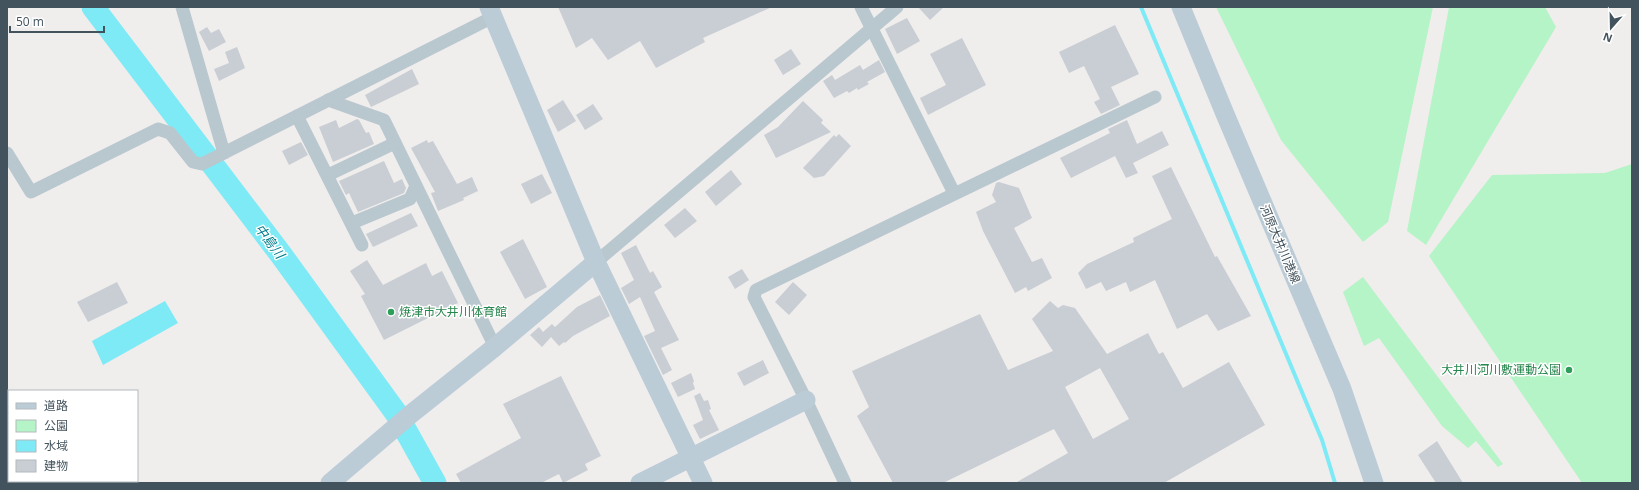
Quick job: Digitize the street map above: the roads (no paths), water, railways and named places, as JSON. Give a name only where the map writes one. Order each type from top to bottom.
[{"type":"street","points":[[182,7],[224,153]]},
{"type":"street","points":[[861,7],[954,193]]},
{"type":"street","points":[[330,483],[411,414],[495,347],[897,7]]},
{"type":"street","name":"河原大井川港線","points":[[1181,7],[1342,389],[1374,483]]},
{"type":"street","points":[[7,153],[31,192],[158,129],[170,133],[193,162],[202,164],[328,100],[491,12],[596,262],[703,483]]},
{"type":"street","points":[[845,483],[806,400],[754,297],[756,290],[1155,97]]},
{"type":"street","points":[[328,100],[384,120],[495,347]]},
{"type":"street","points":[[297,116],[362,244]]},
{"type":"street","points":[[328,175],[395,143]]},
{"type":"street","points":[[352,223],[410,199],[416,186]]},
{"type":"street","points":[[640,483],[806,400]]},
{"type":"water","points":[[165,301],[178,323],[103,365],[92,341]]},
{"type":"waterway","name":"中島川","points":[[93,7],[282,256],[396,413],[435,483]]},
{"type":"waterway","points":[[1141,7],[1322,440],[1335,483]]},
{"type":"place","name":"焼津市大井川体育館","points":[[391,312]]},
{"type":"place","name":"大井川河川敷運動公園","points":[[1569,370]]}]
